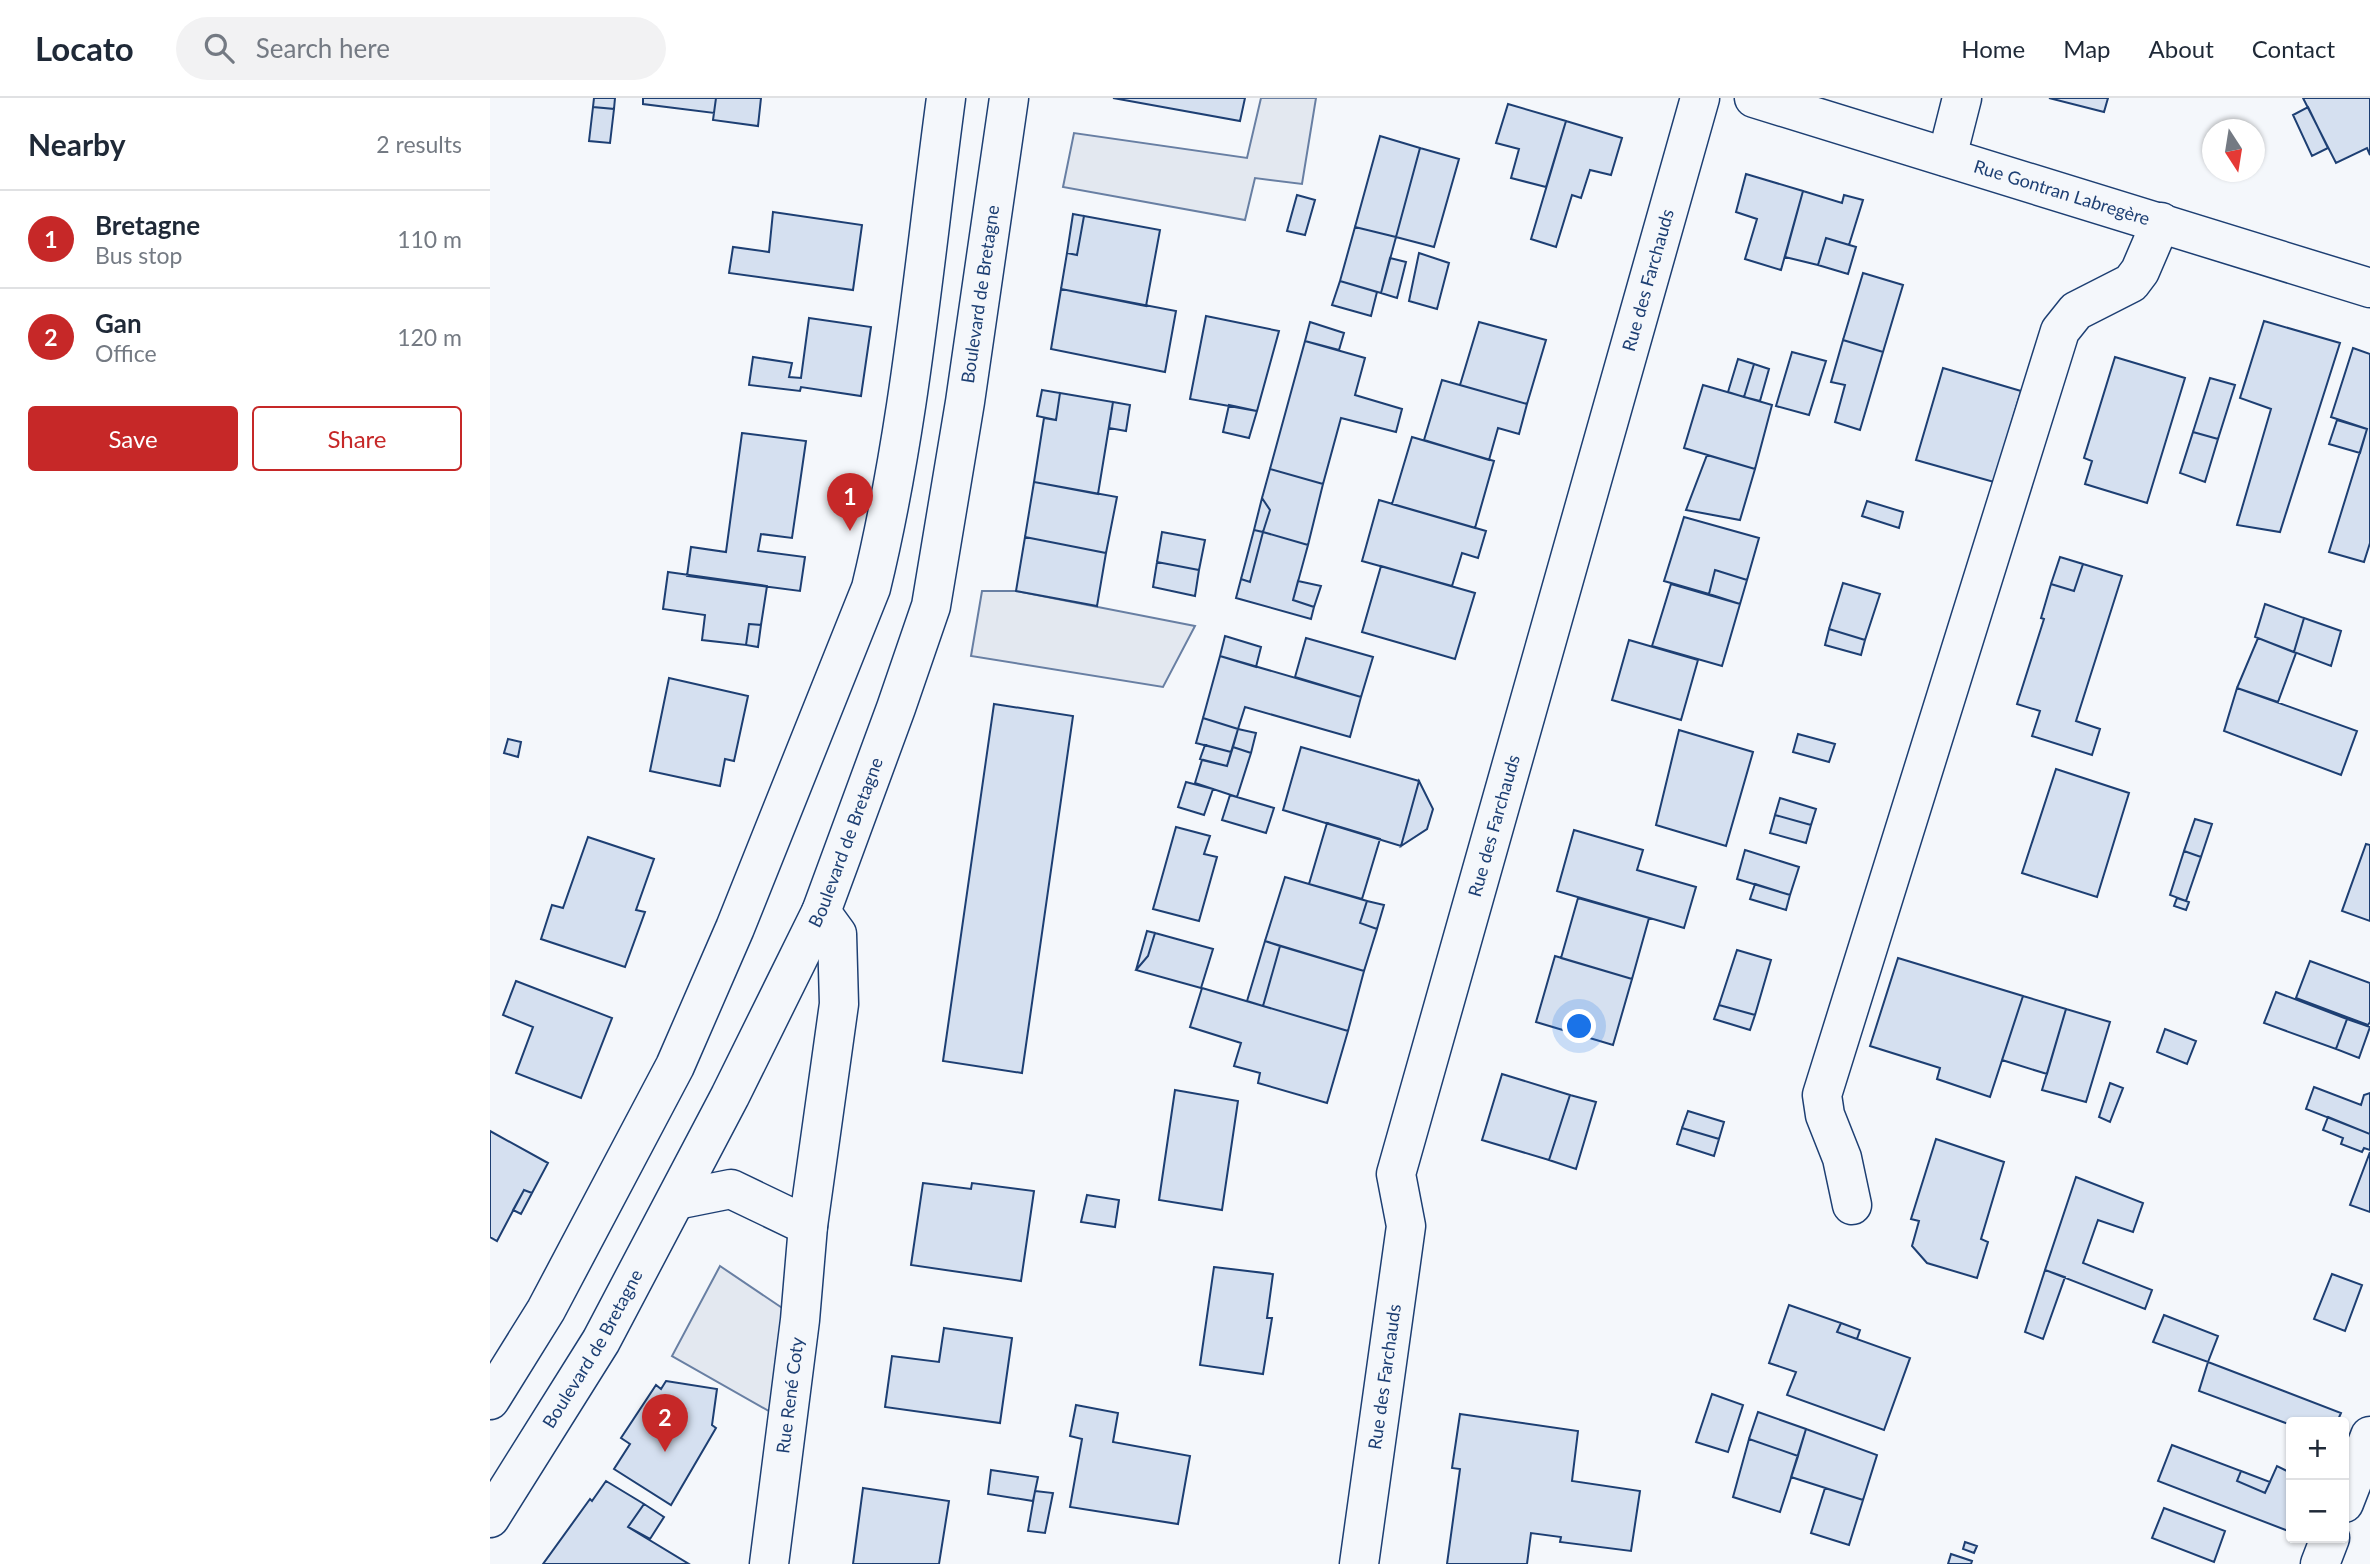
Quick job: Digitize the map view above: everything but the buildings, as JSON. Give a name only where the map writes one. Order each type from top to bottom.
[{"type":"street","points":[[490,1400],[546,1310],[675,1066],[735,928],[871,588],[883,537],[907,395],[946,98]]},
{"type":"street","name":"Boulevard de Bretagne","points":[[490,1518],[601,1341],[676,1200],[821,912],[896,708],[931,606],[965,402],[1009,98]]},
{"type":"street","name":"Rue des Farchauds","points":[[1359,1564],[1406,1227],[1396,1174],[1700,98]]},
{"type":"street","name":"Rue Gontran Labregère","points":[[1754,98],[2370,288]]},
{"type":"street","points":[[1947,157],[1962,98]]},
{"type":"street","points":[[1852,1205],[1842,1158],[1825,1115],[1822,1095],[2060,331],[2076,311],[2131,283],[2140,271],[2161,222]]},
{"type":"street","name":"Rue René Coty","points":[[769,1564],[800,1320],[808,1226],[839,1004],[837,934],[821,912]]},
{"type":"street","points":[[676,1200],[731,1189],[808,1226]]},
{"type":"street","points":[[2349,1490],[2370,1436]]},
{"type":"street","points":[[2320,1564],[2328,1543]]},
{"type":"shaded area","points":[[1261,98],[1316,98],[1302,184],[1255,178],[1245,220],[1063,187],[1074,133],[1247,158]]},
{"type":"shaded area","points":[[982,591],[1016,591],[1195,626],[1163,687],[971,656]]},
{"type":"shaded area","points":[[720,1266],[800,1320],[788,1422],[672,1356]]},
{"type":"place","name":"Bretagne","points":[[850,531]]},
{"type":"place","name":"Gan","points":[[665,1452]]}]
